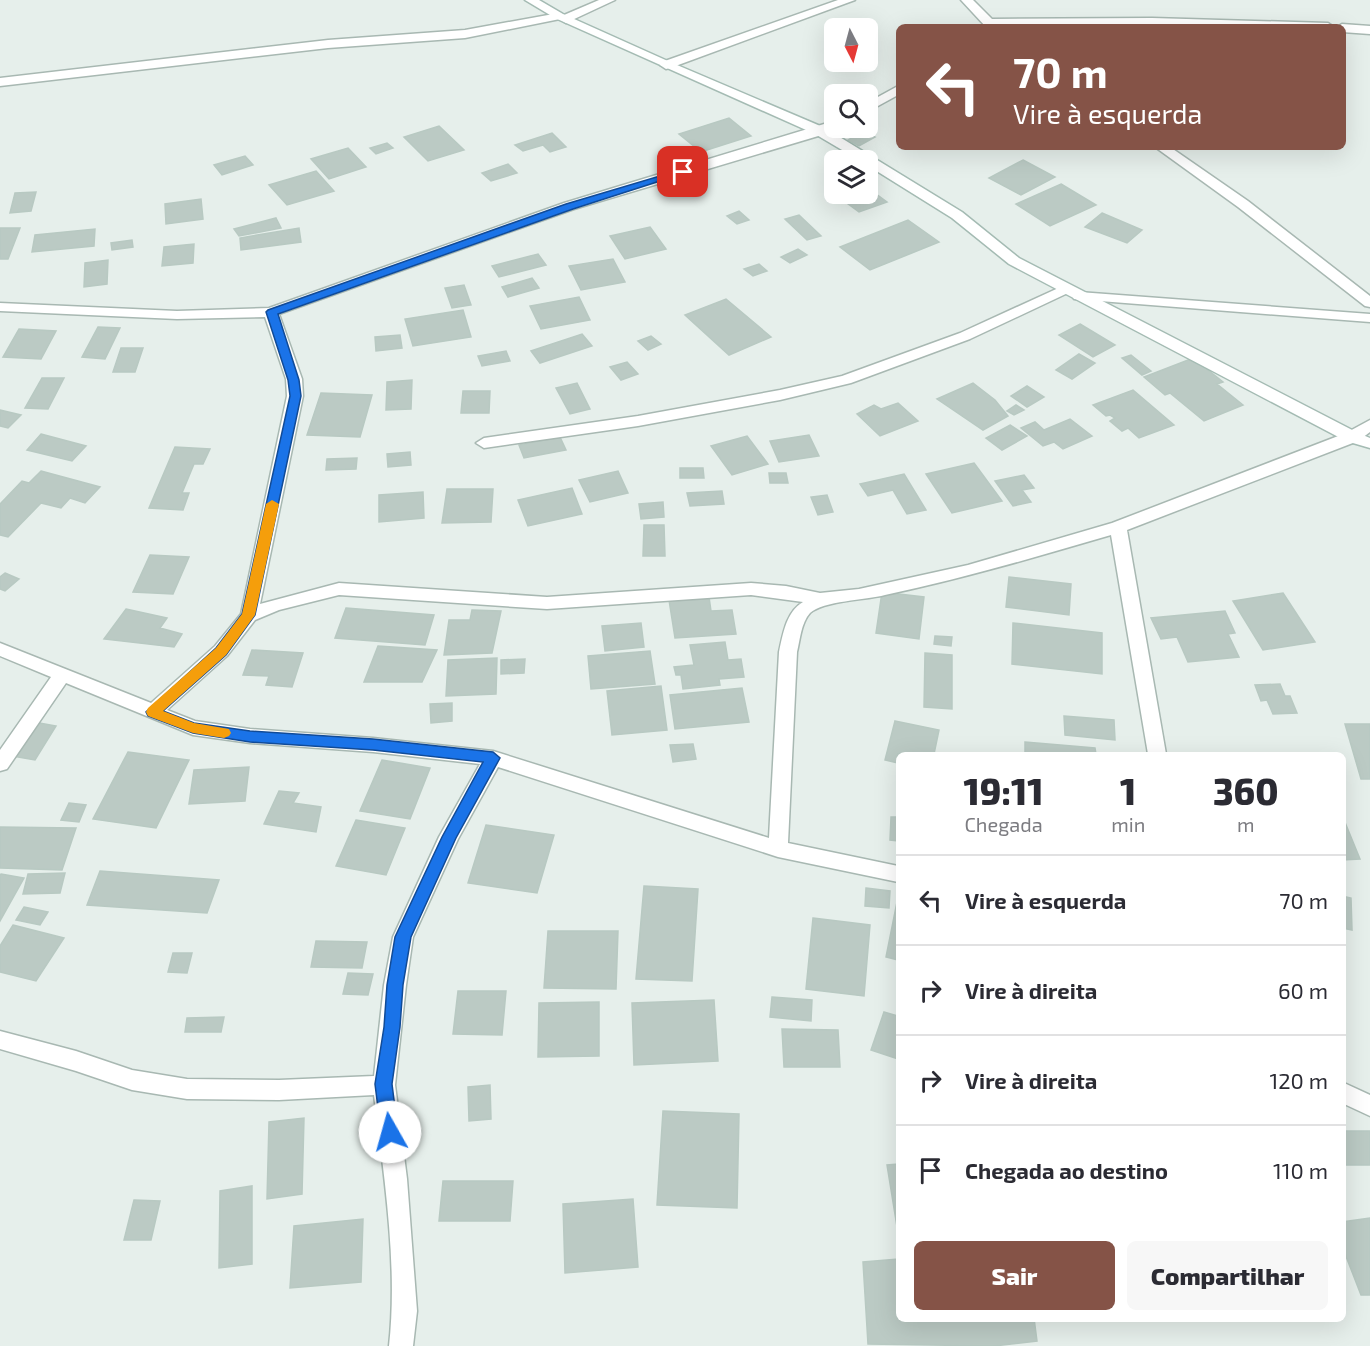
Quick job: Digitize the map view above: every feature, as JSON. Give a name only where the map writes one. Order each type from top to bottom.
[{"type":"street","points":[[531,0],[562,17],[666,65],[820,131],[957,215],[1014,261],[1352,436],[1370,443]]},
{"type":"street","points":[[0,82],[328,44],[465,34],[562,17],[609,0]]},
{"type":"street","points":[[666,65],[849,0]]},
{"type":"street","points":[[967,0],[990,24]]},
{"type":"street","points":[[1045,24],[1152,22],[1222,24]]},
{"type":"street","points":[[1346,28],[1370,30]]},
{"type":"street","points":[[878,102],[896,91]]},
{"type":"street","points":[[0,308],[177,315],[272,312],[570,206],[824,129]]},
{"type":"street","points":[[1165,150],[1243,204],[1370,303]]},
{"type":"street","points":[[484,443],[638,421],[780,395],[846,380],[964,336],[1065,289]]},
{"type":"street","points":[[1079,296],[1370,318]]},
{"type":"street","points":[[153,712],[221,651],[249,615],[295,396],[294,380],[272,312]]},
{"type":"street","points":[[249,615],[274,605],[339,589],[547,603],[752,589],[786,592],[820,599],[859,595],[969,571],[1118,527],[1352,436],[1370,425]]},
{"type":"street","points":[[1118,527],[1157,752]]},
{"type":"street","points":[[778,849],[788,652],[795,622],[804,609],[820,599]]},
{"type":"street","points":[[0,649],[193,728],[250,736],[373,744],[493,758],[778,849],[896,874]]},
{"type":"street","points":[[0,764],[62,675]]},
{"type":"street","points":[[401,1346],[405,1311],[396,1179],[384,1084],[395,985],[403,937],[449,837],[493,758]]},
{"type":"street","points":[[0,1040],[76,1061],[132,1080],[187,1089],[279,1090],[384,1084]]},
{"type":"street","points":[[1346,1094],[1370,1106]]},
{"type":"building","points":[[729,118],[751,136],[701,152],[679,134]]},
{"type":"building","points":[[439,126],[464,150],[428,161],[404,137]]},
{"type":"building","points":[[552,133],[566,147],[550,152],[543,145],[523,151],[515,145]]},
{"type":"building","points":[[852,138],[873,138],[859,146],[848,140]]},
{"type":"building","points":[[387,143],[393,148],[376,154],[370,148]]},
{"type":"building","points":[[348,148],[366,167],[329,179],[311,159]]},
{"type":"building","points":[[694,155],[701,161],[678,169],[670,163]]},
{"type":"building","points":[[245,156],[253,165],[222,175],[214,165]]},
{"type":"building","points":[[1023,160],[1055,177],[1021,195],[989,178]]},
{"type":"building","points":[[508,164],[517,173],[491,181],[482,173]]},
{"type":"building","points":[[316,171],[334,191],[287,205],[269,185]]},
{"type":"building","points":[[1061,184],[1096,205],[1050,226],[1016,204]]},
{"type":"building","points":[[36,192],[31,211],[10,213],[15,193]]},
{"type":"building","points":[[878,195],[887,202],[859,212],[848,204],[878,204]]},
{"type":"building","points":[[201,199],[203,219],[166,224],[165,204]]},
{"type":"building","points":[[739,211],[749,220],[737,224],[727,216]]},
{"type":"building","points":[[1102,213],[1142,230],[1127,243],[1085,227]]},
{"type":"building","points":[[799,215],[821,236],[807,240],[785,219]]},
{"type":"building","points":[[276,218],[281,228],[239,236],[234,229]]},
{"type":"building","points":[[908,220],[939,242],[870,270],[840,247]]},
{"type":"building","points":[[650,227],[666,249],[625,259],[610,236]]},
{"type":"building","points":[[0,228],[20,228],[8,259],[0,259]]},
{"type":"building","points":[[299,228],[301,242],[241,250],[240,238]]},
{"type":"building","points":[[95,229],[94,246],[32,252],[35,235]]},
{"type":"building","points":[[132,240],[133,247],[112,250],[111,243]]},
{"type":"building","points":[[194,244],[193,263],[162,266],[164,247]]},
{"type":"building","points":[[798,249],[807,255],[790,263],[781,257]]},
{"type":"building","points":[[538,254],[546,265],[499,277],[492,266]]},
{"type":"building","points":[[613,259],[625,282],[581,290],[569,266]]},
{"type":"building","points":[[108,260],[107,284],[84,287],[85,263]]},
{"type":"building","points":[[759,264],[767,271],[753,276],[744,269]]},
{"type":"building","points":[[532,278],[539,288],[508,297],[502,287]]},
{"type":"building","points":[[464,285],[471,305],[452,308],[445,288]]},
{"type":"building","points":[[579,297],[590,320],[541,329],[530,306]]},
{"type":"building","points":[[726,299],[771,337],[729,355],[685,315]]},
{"type":"building","points":[[463,310],[471,337],[413,346],[405,319]]},
{"type":"building","points":[[1080,324],[1115,345],[1093,357],[1059,335]]},
{"type":"building","points":[[98,327],[120,328],[105,359],[82,357]]},
{"type":"building","points":[[19,329],[56,331],[41,359],[3,357]]},
{"type":"building","points":[[582,334],[592,346],[540,363],[531,351]]},
{"type":"building","points":[[400,335],[402,348],[376,351],[375,337]]},
{"type":"building","points":[[651,336],[661,344],[648,350],[638,341]]},
{"type":"building","points":[[121,348],[143,348],[135,372],[113,372]]},
{"type":"building","points":[[506,351],[510,361],[482,366],[478,356]]},
{"type":"building","points":[[1079,354],[1095,363],[1072,379],[1056,370]]},
{"type":"building","points":[[1131,355],[1151,371],[1142,375],[1122,358]]},
{"type":"building","points":[[1193,358],[1223,382],[1217,384],[1243,405],[1204,421],[1170,393],[1165,395],[1144,377]]},
{"type":"building","points":[[627,362],[638,374],[621,380],[610,367]]},
{"type":"building","points":[[42,378],[64,378],[48,409],[25,408]]},
{"type":"building","points":[[412,380],[411,409],[386,410],[387,382]]},
{"type":"building","points":[[577,383],[590,409],[570,414],[556,388]]},
{"type":"building","points":[[973,383],[995,400],[1008,416],[983,430],[937,399]]},
{"type":"building","points":[[1027,386],[1044,397],[1027,407],[1011,396]]},
{"type":"building","points":[[1133,390],[1174,425],[1139,438],[1128,428],[1122,431],[1110,421],[1115,418],[1110,415],[1106,416],[1093,405]]},
{"type":"building","points":[[463,391],[490,391],[489,413],[461,413]]},
{"type":"building","points":[[321,393],[372,395],[360,437],[307,435]]},
{"type":"building","points":[[898,403],[918,421],[880,436],[857,414],[874,405],[881,409]]},
{"type":"building","points":[[1016,405],[1024,410],[1014,415],[1007,411]]},
{"type":"building","points":[[0,410],[21,415],[8,428],[0,426]]},
{"type":"building","points":[[1070,419],[1092,436],[1063,449],[1054,442],[1043,446],[1021,428],[1035,422],[1044,430]]},
{"type":"building","points":[[1010,425],[1027,436],[1002,450],[986,438]]},
{"type":"building","points":[[41,434],[86,446],[72,461],[27,450]]},
{"type":"building","points":[[809,435],[819,456],[779,462],[770,441]]},
{"type":"building","points":[[747,436],[768,464],[732,475],[711,446]]},
{"type":"building","points":[[560,437],[566,450],[524,458],[519,445]]},
{"type":"building","points":[[175,447],[210,449],[203,464],[194,464],[182,493],[189,493],[183,510],[149,508]]},
{"type":"building","points":[[410,452],[411,465],[388,467],[387,454]]},
{"type":"building","points":[[357,458],[356,469],[326,470],[327,459]]},
{"type":"building","points":[[974,463],[1002,501],[952,513],[926,474]]},
{"type":"building","points":[[680,468],[703,468],[704,478],[680,478]]},
{"type":"building","points":[[41,471],[100,487],[85,503],[70,498],[61,508],[41,503],[8,537],[0,535],[0,504],[22,481],[29,483]]},
{"type":"building","points":[[618,471],[628,493],[590,502],[579,480]]},
{"type":"building","points":[[769,473],[786,473],[788,483],[770,483]]},
{"type":"building","points":[[904,474],[926,510],[907,514],[893,490],[868,496],[860,484]]},
{"type":"building","points":[[1024,475],[1034,488],[1022,490],[1031,502],[1013,506],[995,481]]},
{"type":"building","points":[[572,488],[582,514],[528,526],[518,500]]},
{"type":"building","points":[[447,489],[493,489],[491,522],[442,523]]},
{"type":"building","points":[[722,491],[724,504],[690,506],[687,493]]},
{"type":"building","points":[[423,492],[424,518],[379,522],[379,495]]},
{"type":"building","points":[[827,495],[833,512],[818,515],[811,497]]},
{"type":"building","points":[[663,502],[664,517],[641,519],[639,504]]},
{"type":"building","points":[[644,525],[664,525],[665,556],[643,556]]},
{"type":"building","points":[[150,555],[189,557],[173,594],[133,592]]},
{"type":"building","points":[[5,573],[19,579],[5,591],[0,589],[0,577]]},
{"type":"building","points":[[1009,577],[1071,584],[1069,615],[1006,607]]},
{"type":"building","points":[[882,592],[924,597],[919,639],[876,633]]},
{"type":"building","points":[[1283,593],[1315,642],[1263,650],[1233,601]]},
{"type":"building","points":[[709,597],[711,611],[732,610],[736,634],[675,638],[669,600]]},
{"type":"building","points":[[346,608],[434,615],[425,645],[335,638]]},
{"type":"building","points":[[126,609],[167,618],[160,628],[182,634],[174,647],[104,639]]},
{"type":"building","points":[[472,610],[501,611],[492,653],[444,655],[449,620],[470,620]]},
{"type":"building","points":[[1225,611],[1235,633],[1228,634],[1239,657],[1188,662],[1177,637],[1161,639],[1151,618]]},
{"type":"building","points":[[641,623],[644,647],[605,651],[602,626]]},
{"type":"building","points":[[1013,623],[1102,633],[1102,674],[1012,664]]},
{"type":"building","points":[[935,636],[952,637],[951,646],[934,644]]},
{"type":"building","points":[[725,642],[728,660],[741,659],[744,677],[719,679],[720,685],[683,689],[681,675],[676,675],[674,667],[694,665],[690,645]]},
{"type":"building","points":[[378,646],[437,650],[422,682],[364,682]]},
{"type":"building","points":[[252,650],[303,653],[292,687],[266,685],[269,676],[243,675]]},
{"type":"building","points":[[650,651],[655,684],[591,689],[588,656]]},
{"type":"building","points":[[925,653],[952,655],[952,709],[924,707]]},
{"type":"building","points":[[497,658],[496,694],[446,696],[448,660]]},
{"type":"building","points":[[525,659],[524,673],[501,674],[501,660]]},
{"type":"building","points":[[1280,684],[1285,696],[1290,696],[1297,713],[1273,714],[1267,700],[1261,701],[1255,685]]},
{"type":"building","points":[[661,686],[667,730],[612,735],[607,691]]},
{"type":"building","points":[[742,688],[749,722],[675,729],[670,695]]},
{"type":"building","points":[[452,703],[452,721],[431,723],[430,704]]},
{"type":"building","points":[[1064,716],[1114,720],[1115,740],[1065,735]]},
{"type":"building","points":[[895,721],[939,730],[934,752],[896,752],[896,763],[885,760]]},
{"type":"building","points":[[34,722],[56,726],[35,760],[12,756]]},
{"type":"building","points":[[1345,724],[1370,724],[1370,779],[1361,779]]},
{"type":"building","points":[[1025,742],[1095,748],[1096,752],[1025,752]]},
{"type":"building","points":[[693,744],[696,759],[673,762],[670,745]]},
{"type":"building","points":[[128,752],[189,760],[156,828],[93,819]]},
{"type":"building","points":[[382,760],[430,768],[410,819],[360,811]]},
{"type":"building","points":[[249,767],[245,801],[189,804],[194,770]]},
{"type":"building","points":[[279,791],[299,793],[293,803],[321,807],[316,832],[264,824]]},
{"type":"building","points":[[69,803],[86,805],[79,822],[61,820]]},
{"type":"building","points":[[891,817],[896,817],[896,841],[890,840]]},
{"type":"building","points":[[356,820],[405,828],[386,875],[336,866]]},
{"type":"building","points":[[486,825],[554,835],[537,893],[468,883]]},
{"type":"building","points":[[1346,825],[1360,859],[1346,860]]},
{"type":"building","points":[[0,827],[76,828],[62,870],[0,868]]},
{"type":"building","points":[[100,871],[219,880],[207,913],[87,905]]},
{"type":"building","points":[[65,873],[60,893],[23,894],[28,874]]},
{"type":"building","points":[[1,874],[24,878],[0,921],[0,876]]},
{"type":"building","points":[[644,886],[698,889],[692,981],[636,979]]},
{"type":"building","points":[[866,888],[890,891],[889,908],[865,906]]},
{"type":"building","points":[[1346,897],[1351,898],[1352,930],[1346,929]]},
{"type":"building","points":[[24,907],[48,912],[40,925],[16,920]]},
{"type":"building","points":[[896,907],[896,960],[886,957]]},
{"type":"building","points":[[813,918],[870,925],[864,996],[806,989]]},
{"type":"building","points":[[13,925],[64,938],[36,981],[0,972],[0,946]]},
{"type":"building","points":[[548,931],[618,931],[616,989],[544,988]]},
{"type":"building","points":[[316,941],[367,942],[362,968],[311,967]]},
{"type":"building","points":[[173,953],[192,953],[187,973],[168,972]]},
{"type":"building","points":[[348,973],[373,974],[368,995],[343,994]]},
{"type":"building","points":[[458,991],[506,991],[502,1035],[453,1034]]},
{"type":"building","points":[[772,997],[812,1000],[811,1021],[770,1017]]},
{"type":"building","points":[[714,1000],[718,1061],[634,1065],[632,1003]]},
{"type":"building","points":[[599,1002],[599,1056],[538,1057],[539,1003]]},
{"type":"building","points":[[884,1012],[896,1015],[896,1058],[871,1050]]},
{"type":"building","points":[[224,1017],[221,1032],[185,1032],[187,1018]]},
{"type":"building","points":[[782,1029],[838,1030],[840,1067],[784,1067]]},
{"type":"building","points":[[490,1085],[491,1119],[469,1121],[468,1087]]},
{"type":"building","points":[[663,1111],[739,1114],[737,1208],[657,1205]]},
{"type":"building","points":[[304,1118],[302,1194],[267,1199],[269,1122]]},
{"type":"building","points":[[1346,1131],[1370,1131],[1370,1165],[1346,1165]]},
{"type":"building","points":[[896,1164],[896,1221],[887,1165]]},
{"type":"building","points":[[443,1181],[513,1181],[510,1221],[439,1221]]},
{"type":"building","points":[[252,1186],[252,1264],[219,1268],[220,1191]]},
{"type":"building","points":[[633,1199],[638,1267],[565,1273],[563,1204]]},
{"type":"building","points":[[134,1200],[160,1201],[151,1240],[124,1240]]},
{"type":"building","points":[[1370,1218],[1370,1295],[1361,1295],[1346,1256],[1346,1221]]},
{"type":"building","points":[[363,1219],[361,1282],[290,1288],[294,1226]]},
{"type":"building","points":[[896,1259],[896,1322],[1035,1322],[1037,1341],[994,1346],[868,1344],[863,1262]]},
{"type":"slow traffic","points":[[224,733],[193,728],[153,712],[221,651],[249,615],[272,504]]},
{"type":"route","points":[[390,1132],[384,1084],[403,937],[449,837],[493,758],[373,744],[250,736],[193,728],[153,712],[221,651],[249,615],[295,396],[294,380],[272,312],[570,206],[683,172]]}]
